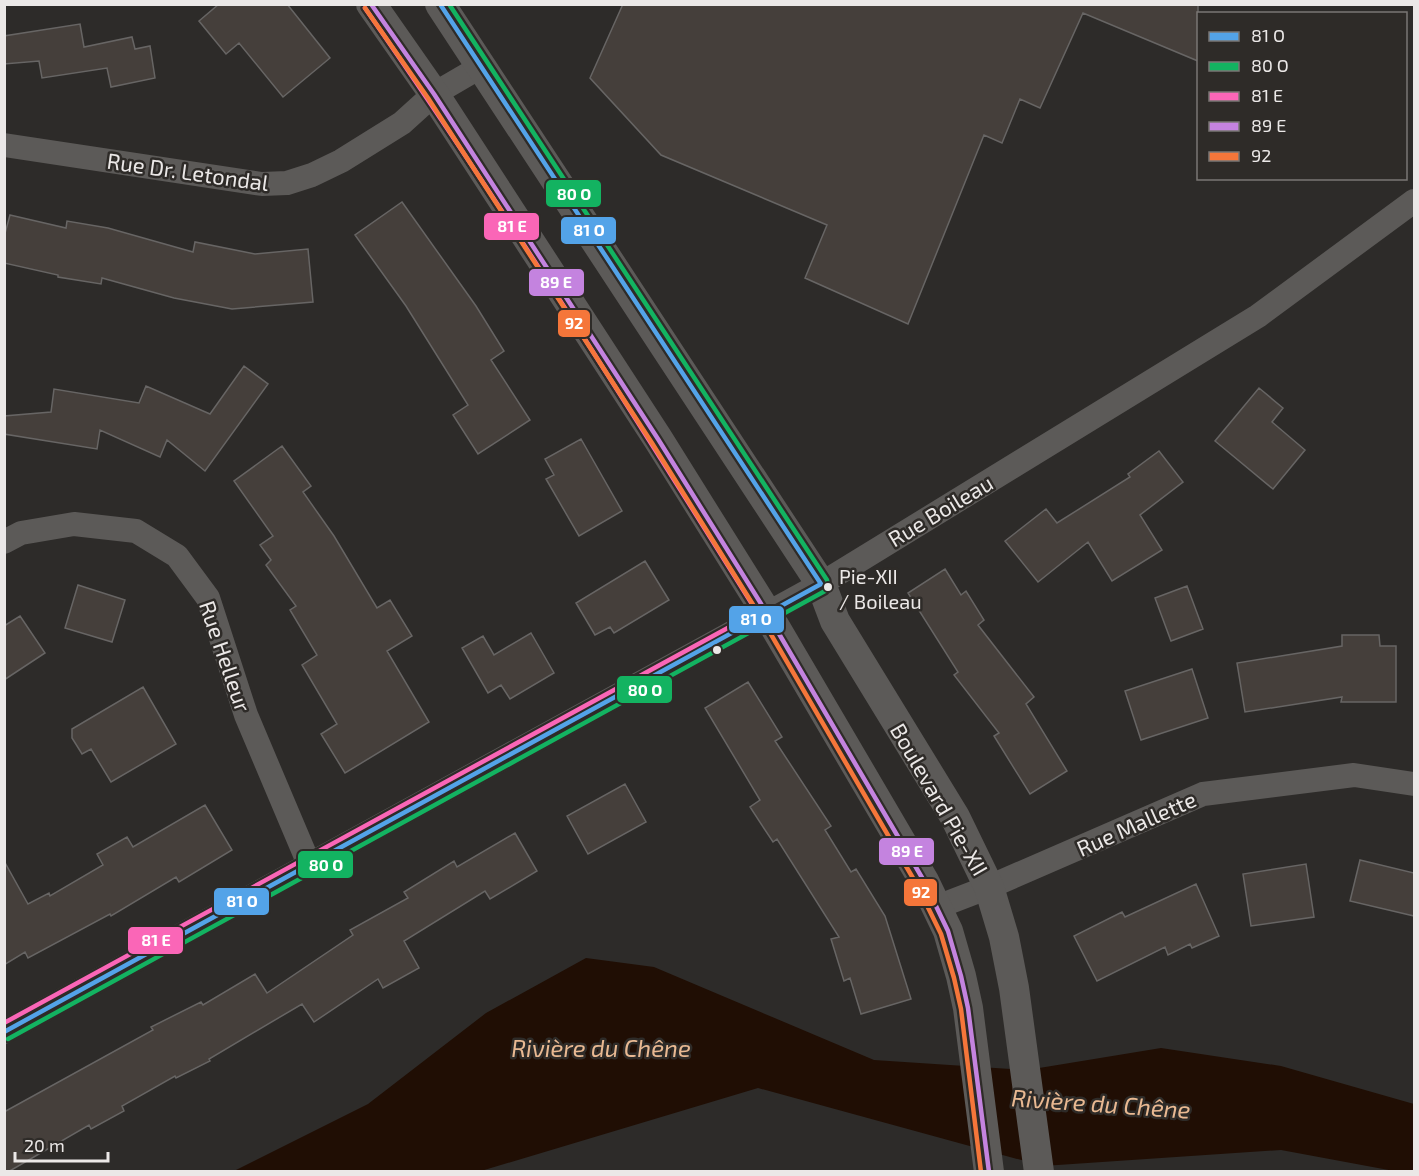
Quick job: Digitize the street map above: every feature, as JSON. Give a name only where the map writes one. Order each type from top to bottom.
[{"type":"street","points":[[371,4],[434,94],[658,439],[768,615],[938,907],[948,931],[961,976],[974,1054],[989,1172]]},
{"type":"street","name":"Boulevard Pie-XII","points":[[440,4],[821,584],[835,621],[955,817],[989,887],[1010,964],[1039,1172]]},
{"type":"street","name":"Rue Dr. Letondal","points":[[4,145],[262,184],[287,183],[312,175],[341,160],[402,123],[434,94],[482,66]]},
{"type":"street","name":"Rue Boileau","points":[[4,1032],[821,584],[1258,316],[1414,201]]},
{"type":"street","name":"Rue Helleur","points":[[4,542],[21,533],[74,524],[136,531],[177,556],[208,598],[246,715],[309,864]]},
{"type":"street","name":"Rue Mallette","points":[[938,907],[1203,794],[1354,775],[1414,784]]},
{"type":"water","name":"Rivière du Chêne","points":[[586,958],[654,967],[874,1060],[1027,1070],[1161,1048],[1281,1066],[1414,1104],[1414,1171],[1394,1171],[1281,1150],[1043,1166],[758,1088],[481,1171],[232,1172],[368,1104],[486,1013]]},
{"type":"building","points":[[219,4],[287,4],[330,58],[283,97],[239,43],[226,54],[199,21]]},
{"type":"building","points":[[623,4],[1198,4],[1197,61],[1083,13],[1040,108],[1020,99],[1002,143],[984,135],[908,324],[805,278],[827,225],[661,155],[590,78]]},
{"type":"building","points":[[80,24],[84,47],[132,37],[135,49],[150,46],[155,78],[111,87],[107,68],[42,78],[39,61],[4,64],[4,36]]},
{"type":"building","points":[[402,202],[476,306],[504,351],[491,360],[530,420],[478,454],[453,415],[468,405],[406,306],[355,235]]},
{"type":"building","points":[[10,215],[66,228],[67,221],[108,228],[193,252],[195,242],[255,254],[308,249],[313,302],[232,309],[174,298],[102,278],[101,284],[58,277],[58,275],[4,263],[4,237]]},
{"type":"building","points":[[244,366],[268,384],[205,471],[167,440],[160,457],[100,430],[97,449],[4,434],[4,416],[51,412],[54,389],[139,403],[146,386],[210,414]]},
{"type":"building","points":[[1259,388],[1283,408],[1272,422],[1305,450],[1273,489],[1215,441]]},
{"type":"building","points":[[581,439],[622,511],[579,536],[546,479],[554,475],[545,459]]},
{"type":"building","points":[[282,446],[311,486],[303,492],[334,536],[377,608],[390,600],[412,636],[387,651],[429,722],[345,773],[321,734],[337,724],[302,665],[317,655],[290,610],[296,606],[266,565],[271,560],[260,545],[273,536],[234,481]]},
{"type":"building","points":[[1159,451],[1183,482],[1140,515],[1162,550],[1112,581],[1088,542],[1038,582],[1005,541],[1046,509],[1057,523],[1130,477],[1128,474]]},
{"type":"building","points":[[645,561],[669,600],[614,633],[610,627],[595,635],[576,603]]},
{"type":"building","points":[[945,569],[961,595],[966,591],[984,620],[978,625],[1034,697],[1026,704],[1067,771],[1030,794],[994,736],[999,733],[954,675],[958,672],[908,593]]},
{"type":"building","points":[[78,585],[125,600],[112,642],[65,628]]},
{"type":"building","points":[[1187,586],[1203,629],[1171,641],[1155,598]]},
{"type":"building","points":[[20,616],[45,653],[4,680],[4,626]]},
{"type":"building","points":[[531,633],[554,673],[510,699],[501,685],[488,693],[462,648],[483,636],[494,655]]},
{"type":"building","points":[[1342,635],[1379,635],[1380,646],[1396,646],[1396,702],[1341,702],[1342,697],[1245,712],[1237,663],[1342,646]]},
{"type":"building","points":[[1192,669],[1208,718],[1141,740],[1125,691]]},
{"type":"building","points":[[748,682],[782,737],[775,741],[831,826],[825,830],[851,872],[856,869],[885,916],[911,999],[861,1014],[850,978],[844,981],[831,939],[839,937],[777,839],[773,842],[750,807],[760,800],[705,708]]},
{"type":"building","points":[[143,687],[176,744],[111,782],[91,749],[82,754],[72,738],[72,729]]},
{"type":"building","points":[[625,784],[646,822],[588,854],[567,816]]},
{"type":"building","points":[[205,805],[232,850],[179,882],[176,877],[111,916],[110,914],[28,958],[25,952],[4,965],[4,861],[28,904],[49,893],[50,896],[103,865],[97,854],[127,837],[133,847]]},
{"type":"building","points":[[515,833],[537,871],[490,899],[485,891],[404,941],[419,968],[383,988],[378,979],[314,1022],[302,1004],[209,1059],[210,1061],[176,1078],[175,1076],[122,1106],[124,1111],[91,1129],[89,1125],[8,1172],[4,1172],[4,1112],[153,1030],[151,1027],[201,1002],[203,1005],[255,974],[267,993],[353,935],[350,930],[408,898],[404,892],[454,861],[457,867]]},
{"type":"building","points":[[1360,860],[1414,873],[1414,916],[1350,901]]},
{"type":"building","points":[[1306,864],[1314,917],[1251,926],[1243,874]]},
{"type":"building","points":[[1196,884],[1219,936],[1192,948],[1190,944],[1168,955],[1165,947],[1097,981],[1074,936],[1122,912],[1125,917]]},
{"type":"transit line","points":[[371,4],[434,94],[658,439],[768,615],[924,881],[948,931],[961,976],[968,1008],[989,1172]]},
{"type":"transit line","points":[[4,1032],[821,584],[440,4]]},
{"type":"transit line","points":[[8,1039],[825,591],[828,587],[827,580],[449,4]]},
{"type":"transit line","points":[[4,1023],[757,612],[516,232],[365,8]]},
{"type":"transit line","name":"92","points":[[365,8],[428,98],[652,443],[762,619],[917,885],[941,934],[961,1009],[981,1172]]},
{"type":"place","name":"Pie-XII / Boileau","points":[[828,587]]}]
